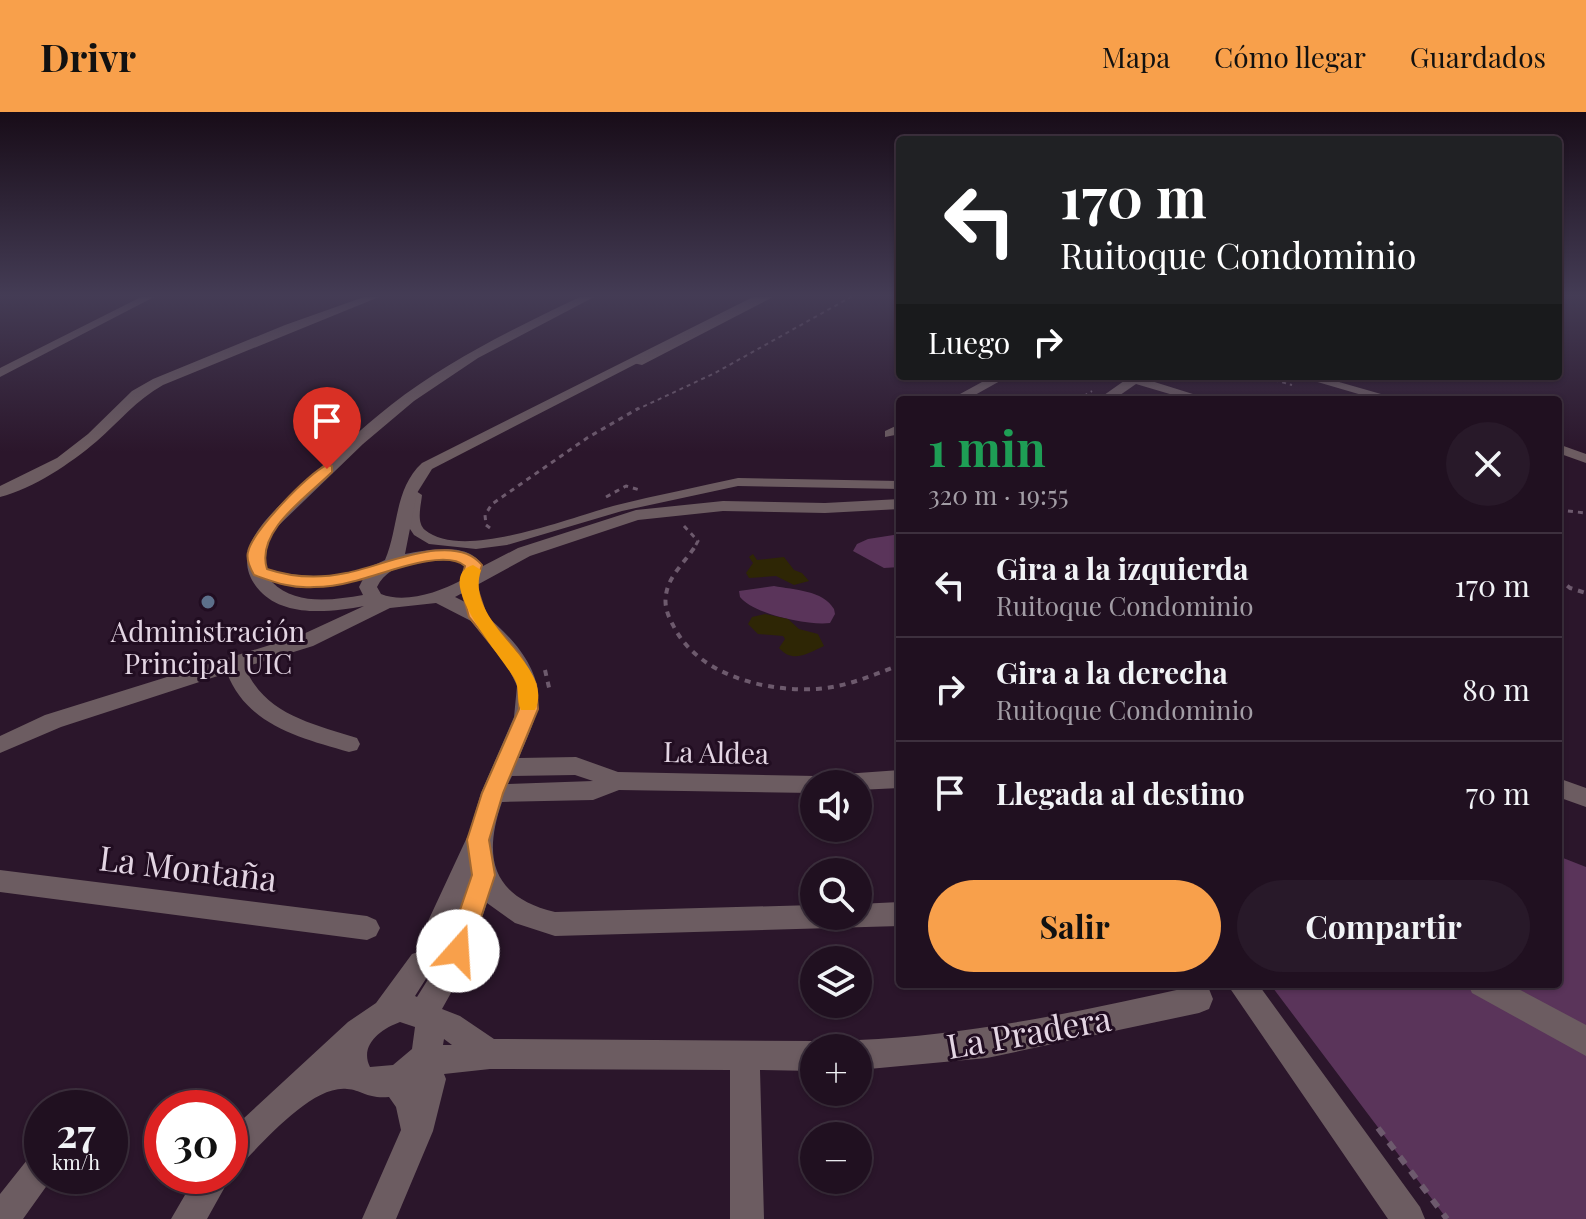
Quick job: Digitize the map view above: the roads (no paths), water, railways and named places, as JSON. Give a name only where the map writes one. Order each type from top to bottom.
[{"type":"street","points":[[0,373],[48,349]]},
{"type":"street","points":[[0,492],[62,461],[93,437],[137,394],[237,349]]},
{"type":"street","points":[[489,349],[409,398],[363,436],[273,522],[260,539],[255,555],[262,583],[271,592],[289,601],[318,605],[439,597],[524,552],[636,515],[723,506],[825,508],[896,504]]},
{"type":"street","points":[[381,600],[368,587],[386,566],[404,525],[405,502],[413,481],[427,466],[659,349]]},
{"type":"street","points":[[666,349],[431,469],[417,489],[413,523],[419,532],[434,541],[476,545],[507,541],[651,500],[738,482],[896,485]]},
{"type":"street","points":[[964,396],[995,380]]},
{"type":"street","points":[[1110,396],[1135,380]]},
{"type":"street","points":[[1144,380],[1193,396]]},
{"type":"street","points":[[1297,380],[1356,396]]},
{"type":"street","points":[[1318,380],[1380,396]]},
{"type":"street","points":[[1562,450],[1586,459]]},
{"type":"street","points":[[1562,457],[1586,466]]},
{"type":"street","points":[[404,525],[415,539],[444,556]]},
{"type":"street","points":[[260,572],[291,582],[313,583],[444,556],[466,558],[524,552]]},
{"type":"street","points":[[466,558],[474,565],[470,581],[478,617]]},
{"type":"street","points":[[248,1135],[297,1087],[387,1011],[426,955],[478,840],[493,793],[528,709],[527,684],[513,660],[478,617],[439,597]]},
{"type":"street","points":[[0,745],[53,721],[306,641],[381,600]]},
{"type":"street","points":[[306,641],[320,628],[322,614],[318,605]]},
{"type":"street","points":[[233,664],[248,696],[271,714],[301,729],[349,744]]},
{"type":"street","name":"La Aldea","points":[[505,767],[576,766],[617,781],[800,784]]},
{"type":"street","name":"La Aldea","points":[[872,781],[896,779]]},
{"type":"street","name":"La Aldea","points":[[493,793],[593,791],[617,781]]},
{"type":"street","points":[[1562,789],[1586,798]]},
{"type":"street","points":[[478,840],[484,875],[496,893],[520,913],[555,924],[800,917]]},
{"type":"street","points":[[379,1219],[417,1131],[410,1101],[413,1067],[431,1038],[425,1017],[455,958],[484,875]]},
{"type":"street","name":"La Montaña","points":[[0,881],[367,928]]},
{"type":"street","points":[[872,915],[896,914]]},
{"type":"street","points":[[1244,988],[1408,1219]]},
{"type":"street","points":[[1489,988],[1586,1041]]},
{"type":"street","name":"La Pradera","points":[[872,1055],[906,1054],[1011,1041],[1199,999]]},
{"type":"street","points":[[387,1011],[413,1009],[450,1026],[490,1054]]},
{"type":"street","points":[[362,1029],[352,1051],[354,1072],[361,1080],[371,1084],[413,1067],[490,1054],[800,1056]]},
{"type":"street","points":[[745,1057],[747,1219]]},
{"type":"street","points":[[297,1087],[354,1072]]},
{"type":"street","points":[[2,1219],[24,1190]]},
{"type":"street","points":[[188,1219],[204,1194]]},
{"type":"place","name":"Administración Principal UIC","points":[[208,602]]}]
